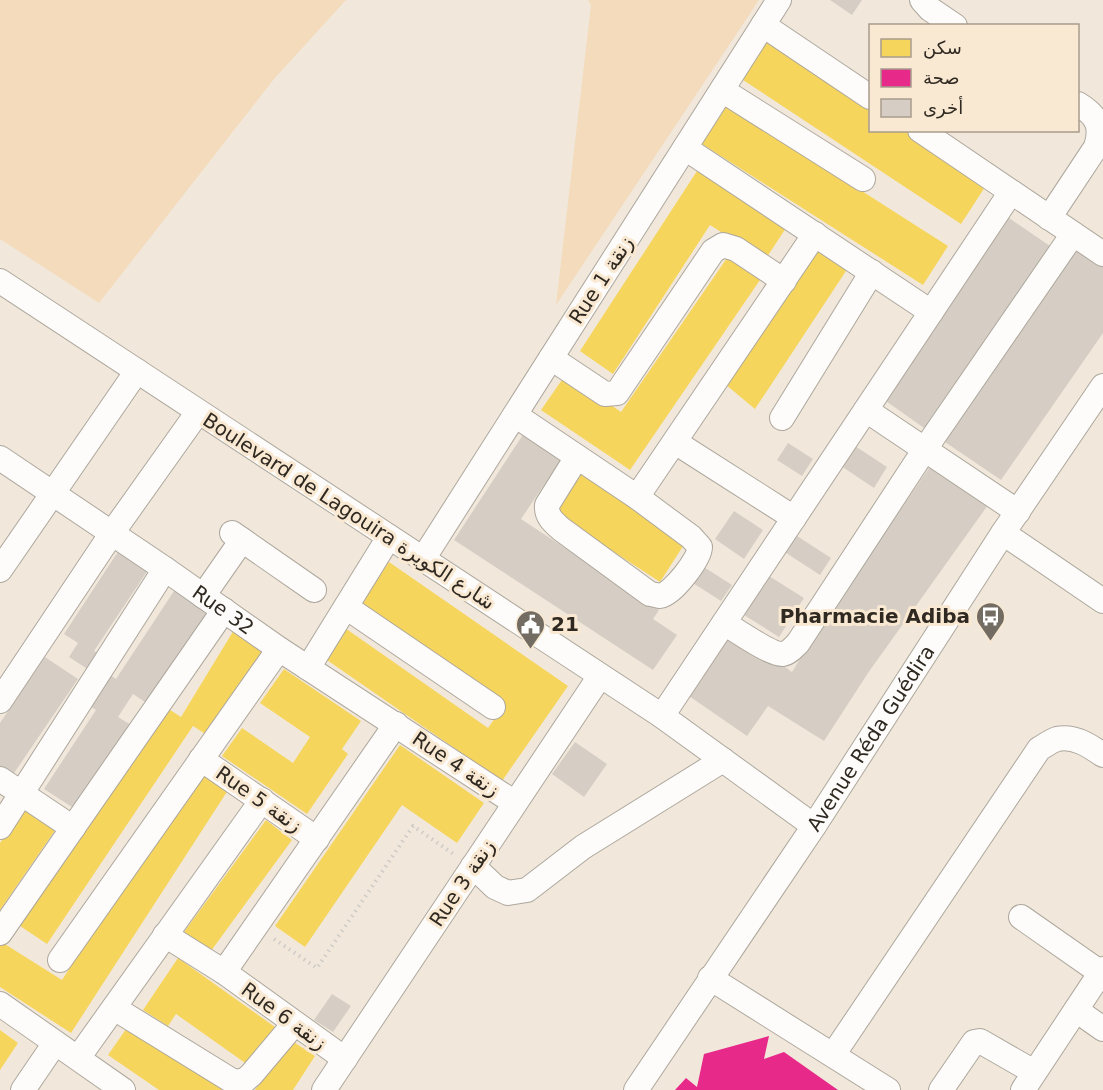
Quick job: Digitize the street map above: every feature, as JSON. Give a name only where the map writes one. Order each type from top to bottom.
[{"type":"street","name":"Rue 1 زنقة","points":[[423,559],[779,0]]},
{"type":"street","points":[[922,0],[930,9],[952,24]]},
{"type":"street","points":[[763,25],[869,96]]},
{"type":"street","points":[[722,90],[863,179]]},
{"type":"street","points":[[1049,218],[1101,136],[1100,124],[1090,112],[1079,105]]},
{"type":"street","points":[[923,132],[1103,254]]},
{"type":"street","points":[[685,148],[931,312]]},
{"type":"street","points":[[662,716],[1011,192]]},
{"type":"street","points":[[637,497],[815,234]]},
{"type":"street","points":[[724,623],[772,652],[783,654],[798,643],[925,449],[1073,234]]},
{"type":"street","points":[[551,358],[605,394],[617,393],[713,251],[723,245],[736,249],[784,281]]},
{"type":"street","points":[[782,418],[872,272]]},
{"type":"street","name":"Boulevard de Lagouira شارع الكويرة","points":[[0,281],[662,716],[814,826]]},
{"type":"street","points":[[0,570],[137,371]]},
{"type":"street","name":"Avenue Réda Guédira","points":[[636,1090],[814,826],[1003,533],[1103,386]]},
{"type":"street","points":[[866,410],[1018,512]]},
{"type":"street","points":[[0,701],[112,533],[198,412]]},
{"type":"street","points":[[515,415],[637,497],[691,537],[699,547],[699,555],[669,592],[660,596],[651,594],[550,519],[547,505],[577,457]]},
{"type":"street","points":[[675,442],[794,519]]},
{"type":"street","name":"Rue 32","points":[[0,458],[279,649],[396,724]]},
{"type":"street","points":[[1003,533],[1103,601]]},
{"type":"street","points":[[203,596],[237,536],[314,590]]},
{"type":"street","points":[[308,668],[389,537]]},
{"type":"street","points":[[0,827],[165,569]]},
{"type":"street","points":[[346,607],[493,707]]},
{"type":"street","points":[[0,933],[224,610]]},
{"type":"street","points":[[60,960],[279,649]]},
{"type":"street","name":"Rue 3 زنقة","points":[[324,1090],[600,676]]},
{"type":"street","points":[[225,972],[396,724]]},
{"type":"street","name":"Rue 4 زنقة","points":[[396,724],[515,803]]},
{"type":"street","points":[[832,1055],[1039,749],[1057,739],[1073,739],[1103,755]]},
{"type":"street","name":"Rue 5 زنقة","points":[[201,759],[317,839]]},
{"type":"street","points":[[473,867],[495,887],[508,893],[527,890],[583,847],[723,760]]},
{"type":"street","points":[[0,779],[73,828]]},
{"type":"street","points":[[78,1058],[262,800]]},
{"type":"street","points":[[941,1090],[974,1042],[980,1041],[1028,1081],[1102,971],[1022,917]]},
{"type":"street","name":"Rue 6 زنقة","points":[[165,935],[225,972],[345,1059]]},
{"type":"street","points":[[710,978],[888,1090]]},
{"type":"street","points":[[0,1004],[123,1090]]},
{"type":"street","points":[[114,1008],[234,1082],[245,1080],[251,1075],[294,1024]]},
{"type":"street","points":[[1076,1010],[1103,1029]]},
{"type":"street","points":[[22,1090],[55,1043]]},
{"type":"path","points":[[256,927],[317,968],[413,826],[473,867]]},
{"type":"shaded area","points":[[0,0],[346,0],[274,79],[99,303],[0,239]]},
{"type":"shaded area","points":[[588,0],[759,0],[556,305],[591,5]]},
{"type":"building: سكن","points":[[766,39],[869,106],[869,132],[909,132],[987,184],[961,224],[740,78]]},
{"type":"building: سكن","points":[[727,105],[948,246],[923,285],[702,144]]},
{"type":"building: سكن","points":[[697,171],[786,228],[765,260],[710,225],[613,374],[580,351]]},
{"type":"building: سكن","points":[[820,246],[846,271],[755,409],[725,384]]},
{"type":"building: سكن","points":[[727,258],[760,280],[630,470],[541,410],[566,374],[621,412]]},
{"type":"building: سكن","points":[[578,470],[687,540],[660,582],[551,511]]},
{"type":"building: سكن","points":[[389,562],[568,686],[502,781],[324,658],[345,628],[488,728],[505,704],[360,604]]},
{"type":"building: سكن","points":[[237,625],[273,653],[207,735],[193,726],[47,944],[17,924],[164,706],[181,717]]},
{"type":"building: سكن","points":[[284,669],[361,721],[342,749],[348,754],[307,814],[222,756],[242,728],[293,763],[310,737],[260,703]]},
{"type":"building: سكن","points":[[400,745],[484,803],[457,843],[402,805],[305,947],[275,926]]},
{"type":"building: سكن","points":[[201,765],[232,784],[71,1033],[0,987],[0,941],[62,980]]},
{"type":"building: سكن","points":[[27,805],[58,826],[0,910],[0,843]]},
{"type":"building: سكن","points":[[266,820],[292,840],[211,951],[184,932]]},
{"type":"building: سكن","points":[[178,958],[275,1027],[248,1065],[176,1014],[168,1026],[143,1010]]},
{"type":"building: سكن","points":[[131,1022],[231,1090],[159,1090],[108,1055]]},
{"type":"building: سكن","points":[[0,1030],[18,1043],[0,1070]]},
{"type":"building: سكن","points":[[289,1039],[315,1056],[293,1090],[255,1090]]},
{"type":"building: صحة","points":[[769,1036],[764,1059],[784,1052],[838,1090],[675,1090],[686,1078],[697,1087],[704,1054]]},
{"type":"building: أخرى","points":[[830,0],[862,0],[852,15]]},
{"type":"building: أخرى","points":[[1009,218],[1050,246],[924,428],[883,399]]},
{"type":"building: أخرى","points":[[1076,246],[1103,265],[1103,333],[1001,480],[942,440]]},
{"type":"building: أخرى","points":[[524,433],[562,458],[521,519],[659,610],[653,619],[677,635],[653,670],[454,540]]},
{"type":"building: أخرى","points":[[788,443],[813,459],[802,476],[777,460]]},
{"type":"building: أخرى","points":[[852,444],[887,467],[874,488],[838,464]]},
{"type":"building: أخرى","points":[[931,465],[988,505],[868,673],[824,741],[768,706],[747,736],[686,694],[731,630],[792,672]]},
{"type":"building: أخرى","points":[[734,511],[763,530],[744,559],[715,539]]},
{"type":"building: أخرى","points":[[794,534],[831,558],[820,575],[783,551]]},
{"type":"building: أخرى","points":[[121,547],[150,567],[94,651],[99,654],[89,670],[69,657],[78,643],[64,634]]},
{"type":"building: أخرى","points":[[696,562],[732,585],[721,601],[685,578]]},
{"type":"building: أخرى","points":[[769,576],[804,598],[779,637],[744,615]]},
{"type":"building: أخرى","points":[[176,588],[210,611],[148,704],[133,694],[118,717],[131,725],[75,809],[44,789],[96,710],[85,703],[106,672],[116,679]]},
{"type":"building: أخرى","points":[[45,657],[78,679],[10,779],[0,773],[0,723]]},
{"type":"building: أخرى","points":[[575,742],[607,764],[584,797],[552,774]]},
{"type":"building: أخرى","points":[[332,994],[351,1006],[333,1032],[314,1020]]},
{"type":"place","name":"Pharmacie Adiba","points":[[991,642]]},
{"type":"place","name":"21","points":[[530,650]]}]
